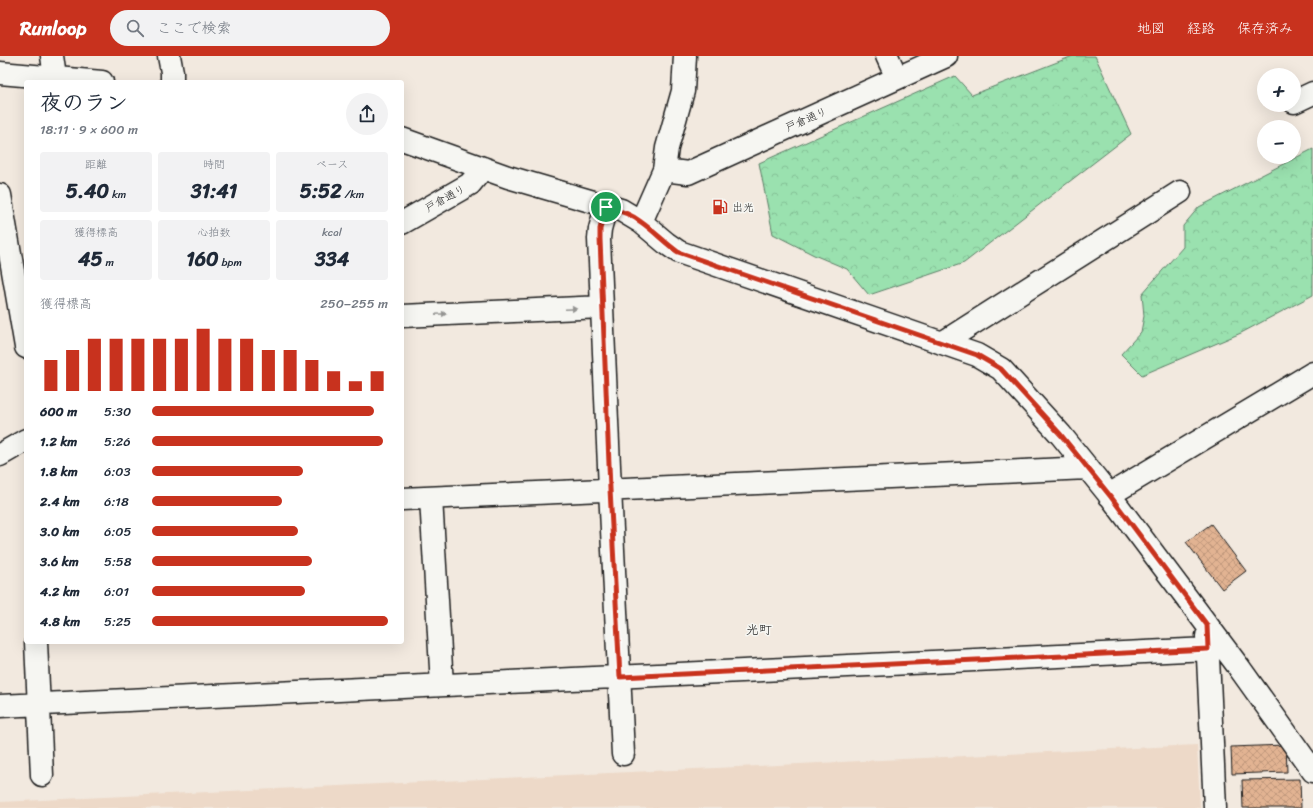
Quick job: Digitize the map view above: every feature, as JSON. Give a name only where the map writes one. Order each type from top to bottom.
[{"type":"street","points":[[52,56],[55,77]]},
{"type":"street","points":[[169,56],[172,80]]},
{"type":"street","points":[[641,222],[664,170],[667,148],[683,91],[685,56]]},
{"type":"street","points":[[887,56],[897,78]]},
{"type":"street","name":"戸倉通り","points":[[664,170],[688,173],[946,56]]},
{"type":"street","points":[[0,72],[83,80]]},
{"type":"street","points":[[1301,99],[1313,93]]},
{"type":"street","points":[[404,140],[508,177],[606,207],[621,210],[641,222],[678,252],[977,355],[1001,369],[1061,435],[1110,495],[1313,771]]},
{"type":"street","name":"戸倉通り","points":[[404,222],[470,184],[483,168]]},
{"type":"street","points":[[942,343],[1180,192]]},
{"type":"street","points":[[0,196],[24,335]]},
{"type":"street","points":[[606,207],[600,229],[602,307],[623,754]]},
{"type":"street","points":[[404,316],[602,307]]},
{"type":"street","points":[[1110,495],[1313,374]]},
{"type":"street","points":[[0,455],[24,441]]},
{"type":"street","points":[[404,499],[1088,468]]},
{"type":"street","points":[[431,498],[442,685]]},
{"type":"street","points":[[1207,625],[1215,808]]},
{"type":"street","points":[[36,644],[42,776]]},
{"type":"street","points":[[0,706],[1208,649]]},
{"type":"shaded area","points":[[1197,745],[1200,808],[0,808],[0,802]]},
{"type":"green space","points":[[1073,56],[1095,56],[1131,134],[964,263],[869,295],[847,269],[814,255],[773,234],[759,163],[955,76],[972,95]]},
{"type":"green space","points":[[1313,149],[1313,295],[1241,333],[1142,375],[1121,354],[1141,332],[1144,316],[1142,294],[1183,247],[1183,226],[1199,207],[1284,164],[1301,164],[1301,155]]},
{"type":"building","points":[[1211,524],[1246,571],[1222,589],[1186,542]]},
{"type":"building","points":[[1286,745],[1287,772],[1232,774],[1231,747]]},
{"type":"building","points":[[1300,779],[1301,808],[1243,808],[1242,780]]},
{"type":"place","name":"出光","points":[[720,207]]},
{"type":"district","name":"光町","points":[[759,629]]},
{"type":"route","points":[[606,207],[621,210],[641,222],[678,252],[977,355],[1001,369],[1061,435],[1088,468],[1207,625],[1208,649],[620,677],[602,307],[600,229],[606,207]]}]
